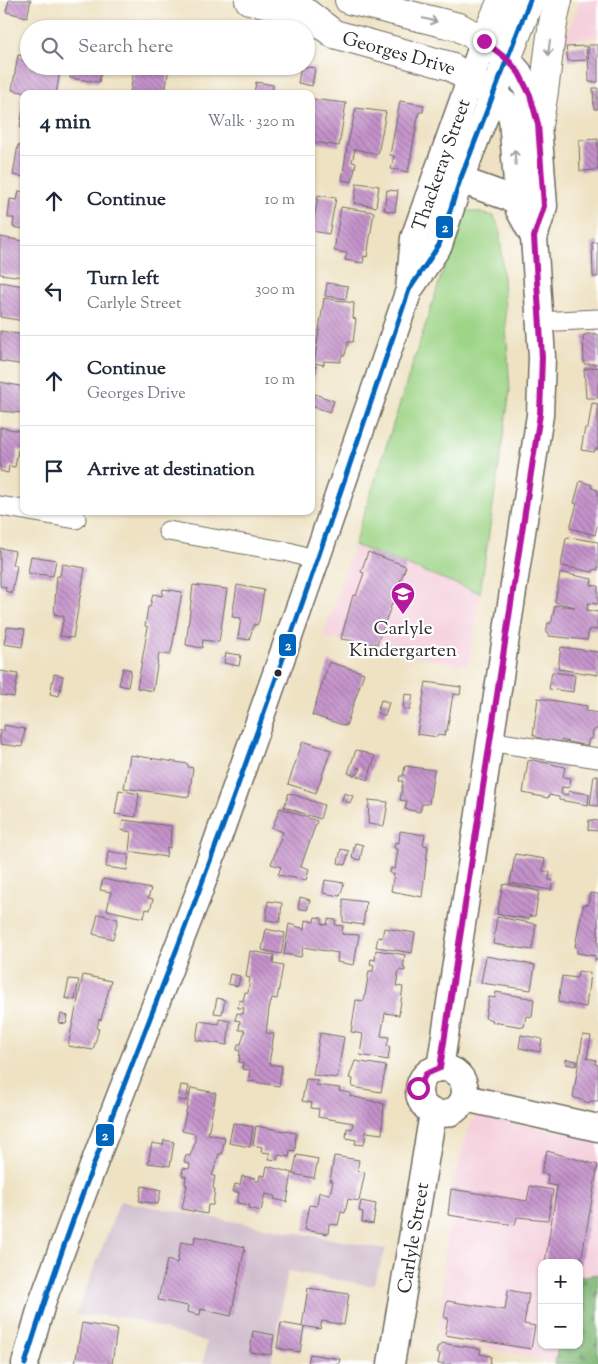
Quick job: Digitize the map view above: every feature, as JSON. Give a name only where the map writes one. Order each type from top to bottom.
[{"type":"main road","name":"Georges Drive","points":[[249,0],[304,11],[334,34],[450,66],[470,80]]},
{"type":"main road","points":[[304,11],[332,0]]},
{"type":"main road","name":"Georges Drive","points":[[349,0],[459,27],[484,41],[508,60]]},
{"type":"main road","points":[[484,41],[502,0]]},
{"type":"main road","points":[[493,95],[530,0]]},
{"type":"main road","points":[[538,124],[546,91],[548,49],[558,0]]},
{"type":"main road","name":"Thackeray Street","points":[[26,1364],[44,1300],[100,1145],[198,895],[316,560],[409,290],[414,238],[484,41]]},
{"type":"main road","points":[[440,1068],[488,741],[540,414],[542,357],[538,322],[534,237],[544,206],[538,124],[530,95],[519,73],[508,60]]},
{"type":"main road","points":[[470,80],[507,105],[512,118],[519,210],[534,237]]},
{"type":"main road","name":"Thackeray Street","points":[[409,290],[439,245],[460,180],[493,95]]},
{"type":"main road","points":[[460,180],[519,201]]},
{"type":"main road","points":[[440,1068],[448,1068],[460,1076],[466,1090],[465,1098],[461,1105],[448,1114],[433,1113],[421,1103],[418,1088],[426,1074],[440,1068]]},
{"type":"main road","points":[[465,1098],[598,1128]]},
{"type":"main road","name":"Carlyle Street","points":[[391,1364],[433,1113]]},
{"type":"street","points":[[538,322],[598,319]]},
{"type":"street","points":[[0,506],[20,509]]},
{"type":"street","points":[[52,515],[76,519]]},
{"type":"street","points":[[168,531],[289,552],[316,560]]},
{"type":"street","points":[[488,741],[598,758]]},
{"type":"shaded area","points":[[580,0],[598,0],[598,36],[565,41]]},
{"type":"shaded area","name":"Carlyle Kindergarten","points":[[354,545],[480,593],[468,666],[323,637]]},
{"type":"shaded area","points":[[479,1116],[598,1140],[598,1274],[583,1276],[583,1259],[538,1259],[538,1349],[557,1349],[555,1363],[438,1337],[451,1189],[471,1121]]},
{"type":"shaded area","points":[[120,1201],[386,1249],[373,1286],[288,1271],[271,1364],[203,1364],[207,1342],[124,1317],[76,1315]]},
{"type":"green space","points":[[463,209],[494,216],[500,230],[510,391],[480,593],[354,545]]},
{"type":"green space","points":[[598,1274],[598,1364],[555,1364],[557,1349],[583,1349],[583,1276]]},
{"type":"building","points":[[9,0],[31,0],[27,17],[6,12]]},
{"type":"building","points":[[588,45],[598,45],[598,82],[589,82]]},
{"type":"building","points":[[586,46],[587,60],[568,61],[566,47]]},
{"type":"building","points":[[18,55],[20,55],[20,75],[59,75],[57,90],[20,90],[20,92],[12,90]]},
{"type":"building","points":[[70,75],[100,75],[99,82],[70,78]]},
{"type":"building","points":[[133,75],[168,75],[166,90],[131,90]]},
{"type":"building","points":[[299,75],[314,75],[312,86],[298,83]]},
{"type":"building","points":[[256,82],[273,85],[272,90],[255,90]]},
{"type":"building","points":[[593,88],[598,88],[598,109],[594,109]]},
{"type":"building","points":[[315,99],[346,103],[339,146],[315,142]]},
{"type":"building","points":[[400,101],[424,105],[423,112],[419,112],[408,172],[391,169],[394,156],[390,155]]},
{"type":"building","points":[[356,108],[386,112],[378,154],[355,149],[352,162],[356,163],[352,182],[342,180]]},
{"type":"building","points":[[598,139],[598,170],[580,171],[579,140]]},
{"type":"building","points":[[18,145],[20,145],[20,176],[13,175]]},
{"type":"building","points":[[357,183],[379,186],[376,207],[354,203]]},
{"type":"building","points":[[387,190],[398,191],[395,212],[384,210]]},
{"type":"building","points":[[20,191],[20,228],[13,227],[14,218],[8,218],[10,199],[17,200]]},
{"type":"building","points":[[318,195],[336,198],[329,234],[315,232],[315,213]]},
{"type":"building","points":[[341,207],[374,212],[367,257],[364,256],[363,263],[345,260],[347,253],[334,251]]},
{"type":"building","points":[[0,237],[20,240],[20,276],[0,274]]},
{"type":"building","points":[[598,242],[598,277],[593,277],[592,243]]},
{"type":"building","points":[[0,282],[20,285],[20,320],[0,317]]},
{"type":"building","points":[[327,283],[348,286],[346,299],[325,296]]},
{"type":"building","points":[[324,298],[354,303],[353,318],[356,319],[353,342],[348,342],[345,355],[342,355],[340,362],[324,361],[324,365],[315,363]]},
{"type":"building","points":[[0,331],[20,334],[20,364],[0,361]]},
{"type":"building","points":[[598,334],[598,364],[584,364],[583,336]]},
{"type":"building","points":[[598,367],[598,398],[586,398],[584,369]]},
{"type":"building","points":[[0,382],[20,386],[20,413],[0,411]]},
{"type":"building","points":[[315,394],[334,401],[330,412],[315,407]]},
{"type":"building","points":[[592,403],[598,404],[598,449],[595,449],[594,452],[581,450],[585,428],[588,428]]},
{"type":"building","points":[[0,427],[20,431],[20,450],[18,450],[15,467],[9,466],[8,473],[0,471]]},
{"type":"building","points":[[580,481],[592,485],[591,488],[598,490],[598,523],[595,535],[570,528],[577,504],[574,503]]},
{"type":"building","points":[[566,538],[598,542],[598,570],[594,569],[593,572],[561,566]]},
{"type":"building","points":[[0,548],[15,551],[12,565],[17,565],[12,593],[5,591],[6,587],[0,586]]},
{"type":"building","points":[[368,552],[406,566],[377,644],[341,639],[353,595],[356,596],[364,573],[361,572]]},
{"type":"building","points":[[31,556],[56,560],[53,576],[28,573]]},
{"type":"building","points":[[62,564],[85,568],[73,638],[60,636],[64,616],[54,614],[57,576],[60,576]]},
{"type":"building","points":[[560,574],[592,579],[591,585],[598,586],[598,604],[588,603],[587,610],[598,612],[597,630],[589,629],[587,640],[549,636],[549,633],[546,633],[548,623],[551,623],[552,620],[555,605],[575,607],[555,602]]},
{"type":"building","points":[[193,585],[227,589],[219,642],[203,640],[202,648],[186,645]]},
{"type":"building","points":[[237,585],[264,590],[259,621],[257,625],[254,624],[249,640],[238,638],[241,618],[232,617]]},
{"type":"building","points":[[163,589],[182,592],[170,655],[159,653],[153,691],[137,688],[148,627],[145,626],[148,607],[150,607],[153,594],[162,596]]},
{"type":"building","points":[[7,627],[25,629],[22,647],[4,644]]},
{"type":"building","points":[[561,647],[598,652],[598,675],[558,669]]},
{"type":"building","points":[[226,653],[241,655],[239,666],[224,663]]},
{"type":"building","points":[[329,662],[364,673],[346,726],[312,715]]},
{"type":"building","points":[[123,668],[131,670],[128,687],[119,685]]},
{"type":"building","points":[[0,671],[18,674],[14,697],[0,695]]},
{"type":"building","points":[[552,672],[575,675],[573,692],[549,689]]},
{"type":"building","points":[[54,674],[63,676],[59,696],[50,694]]},
{"type":"building","points":[[426,682],[461,687],[460,695],[453,694],[447,731],[445,731],[444,736],[437,735],[437,737],[417,734]]},
{"type":"building","points":[[405,694],[413,695],[410,710],[403,709]]},
{"type":"building","points":[[538,698],[587,706],[586,711],[598,713],[598,728],[593,731],[592,739],[589,739],[587,746],[561,740],[561,742],[545,740],[533,735]]},
{"type":"building","points":[[381,700],[389,702],[385,716],[377,713]]},
{"type":"building","points":[[4,725],[25,729],[22,747],[0,744],[0,730],[4,731]]},
{"type":"building","points":[[303,741],[331,750],[316,793],[288,784]]},
{"type":"building","points":[[356,750],[375,756],[368,780],[357,776],[361,768],[358,767],[355,776],[348,773]]},
{"type":"building","points":[[130,755],[188,764],[188,767],[193,768],[189,797],[124,788]]},
{"type":"building","points":[[533,760],[565,767],[563,777],[571,778],[569,788],[562,787],[561,794],[569,795],[569,791],[589,794],[588,805],[559,800],[559,797],[549,795],[548,798],[523,793],[528,761]]},
{"type":"building","points":[[405,766],[434,770],[429,804],[422,804],[420,812],[405,809],[407,801],[400,800],[403,781],[399,781],[400,776],[403,776]]},
{"type":"building","points":[[594,775],[598,776],[598,806],[590,805]]},
{"type":"building","points":[[119,790],[139,794],[136,817],[115,814]]},
{"type":"building","points":[[289,793],[324,805],[320,819],[284,807]]},
{"type":"building","points":[[344,793],[353,796],[350,803],[342,800]]},
{"type":"building","points":[[369,800],[388,802],[384,826],[368,824]]},
{"type":"building","points":[[280,808],[317,821],[301,866],[309,869],[306,880],[278,875],[281,867],[271,864],[283,832],[272,828]]},
{"type":"building","points":[[123,820],[171,826],[170,848],[167,847],[166,857],[129,851],[131,832],[121,830]]},
{"type":"building","points":[[589,820],[598,821],[598,831],[588,830]]},
{"type":"building","points":[[400,831],[425,835],[423,845],[428,846],[422,897],[391,891],[394,874],[390,874],[391,868],[395,869],[398,849],[394,848],[395,842],[399,843]]},
{"type":"building","points":[[355,843],[363,845],[360,860],[352,858]]},
{"type":"building","points":[[341,849],[349,851],[345,865],[338,863]]},
{"type":"building","points":[[108,851],[129,855],[127,870],[106,867]]},
{"type":"building","points":[[515,854],[545,859],[543,871],[550,872],[549,880],[553,880],[551,890],[510,883]]},
{"type":"building","points":[[103,879],[151,889],[148,898],[153,899],[150,910],[146,909],[144,918],[107,910],[111,892],[100,890]]},
{"type":"building","points":[[325,880],[344,883],[340,896],[323,893]]},
{"type":"building","points":[[507,884],[539,891],[535,916],[529,916],[529,919],[497,914],[503,885]]},
{"type":"building","points":[[590,893],[598,894],[598,960],[595,960],[596,956],[577,953],[577,947],[575,947],[584,904],[588,905]]},
{"type":"building","points":[[300,897],[310,900],[307,910],[298,908]]},
{"type":"building","points":[[343,899],[366,902],[363,925],[343,922]]},
{"type":"building","points":[[268,901],[282,903],[280,922],[266,920]]},
{"type":"building","points":[[98,914],[118,919],[113,939],[93,934]]},
{"type":"building","points":[[315,917],[322,918],[322,924],[327,925],[328,919],[336,920],[335,925],[343,926],[342,934],[359,935],[354,965],[337,962],[338,953],[303,947],[301,957],[284,954],[289,924],[305,929],[306,920],[314,922]]},
{"type":"building","points":[[497,917],[536,924],[532,950],[493,944]]},
{"type":"building","points":[[384,928],[415,933],[412,953],[376,947],[378,937],[382,938]]},
{"type":"building","points":[[266,929],[285,933],[281,954],[262,950]]},
{"type":"building","points":[[376,950],[405,955],[403,968],[405,968],[405,971],[399,970],[396,986],[403,987],[399,1015],[385,1013],[381,1036],[389,1037],[387,1046],[390,1047],[388,1060],[360,1055],[363,1034],[351,1032],[356,1000],[364,1001],[369,971],[373,971],[374,965],[370,964],[371,959],[375,960]]},
{"type":"building","points":[[250,951],[274,955],[273,964],[283,966],[277,999],[272,998],[269,1009],[266,1033],[274,1034],[269,1064],[282,1066],[279,1086],[248,1081],[250,1070],[242,1069],[243,1063],[239,1062],[240,1051],[237,1050],[238,1044],[241,1044],[245,1030],[239,1030],[240,1021],[235,1020],[237,1013],[243,1014],[244,1008],[238,1008],[239,1000],[243,1001],[245,992],[248,993],[250,978],[246,977]]},
{"type":"building","points":[[486,956],[535,965],[531,990],[481,983]]},
{"type":"building","points":[[578,971],[590,973],[586,1007],[558,1002],[562,976],[577,978]]},
{"type":"building","points":[[230,974],[240,976],[238,986],[228,984]]},
{"type":"building","points":[[83,975],[111,981],[101,1020],[99,1019],[97,1029],[99,1029],[93,1050],[68,1046]]},
{"type":"building","points":[[69,979],[79,980],[75,1000],[65,998]]},
{"type":"building","points":[[496,992],[534,999],[532,1017],[526,1016],[524,1027],[492,1022],[493,1020],[485,1018],[489,997],[495,998]]},
{"type":"building","points":[[217,998],[225,1000],[222,1014],[214,1013]]},
{"type":"building","points":[[61,1014],[68,1016],[66,1024],[59,1023]]},
{"type":"building","points":[[219,1019],[230,1021],[227,1045],[196,1040],[199,1021],[219,1024]]},
{"type":"building","points":[[320,1033],[344,1037],[337,1078],[313,1075]]},
{"type":"building","points":[[521,1035],[542,1039],[540,1052],[519,1048]]},
{"type":"building","points":[[583,1035],[591,1036],[587,1058],[596,1060],[595,1064],[598,1065],[598,1101],[590,1101],[589,1103],[573,1097]]},
{"type":"building","points":[[566,1059],[577,1061],[576,1066],[566,1064]]},
{"type":"building","points":[[355,1061],[386,1066],[381,1092],[352,1087],[353,1079],[349,1078]]},
{"type":"building","points":[[306,1079],[317,1080],[316,1085],[340,1088],[339,1091],[350,1093],[350,1096],[384,1104],[382,1134],[366,1132],[364,1145],[355,1144],[356,1140],[346,1138],[347,1128],[352,1129],[353,1123],[318,1117],[319,1109],[311,1108],[312,1103],[302,1101]]},
{"type":"building","points":[[181,1085],[189,1086],[186,1101],[178,1100]]},
{"type":"building","points":[[191,1088],[216,1093],[208,1134],[225,1137],[222,1154],[219,1154],[212,1176],[215,1176],[213,1205],[208,1205],[207,1214],[182,1209],[187,1185],[185,1185],[186,1176],[182,1176],[183,1168],[189,1169],[190,1164],[184,1162],[186,1155],[190,1156],[195,1143],[195,1134],[182,1131]]},
{"type":"building","points":[[233,1123],[253,1127],[250,1147],[229,1143]]},
{"type":"building","points":[[256,1126],[296,1133],[295,1151],[290,1150],[289,1157],[278,1155],[277,1160],[269,1159],[270,1153],[261,1152],[262,1147],[253,1145]]},
{"type":"building","points":[[164,1140],[174,1142],[170,1166],[148,1163],[152,1143],[163,1145]]},
{"type":"building","points":[[547,1151],[598,1165],[581,1259],[546,1259],[557,1186],[547,1184],[548,1175],[541,1173]]},
{"type":"building","points":[[297,1155],[318,1159],[314,1178],[293,1174]]},
{"type":"building","points":[[334,1156],[359,1160],[357,1171],[365,1172],[359,1201],[348,1199],[345,1213],[341,1212],[338,1225],[329,1224],[328,1234],[304,1230],[309,1205],[317,1206],[319,1192],[330,1194],[333,1181],[330,1181]]},
{"type":"building","points":[[267,1166],[292,1173],[287,1202],[274,1199],[275,1196],[265,1194],[261,1211],[249,1208],[250,1205],[237,1203],[239,1192],[233,1192],[235,1184],[240,1185],[242,1176],[255,1178],[255,1181],[259,1181],[260,1175],[265,1176]]},
{"type":"building","points":[[142,1186],[161,1190],[158,1204],[139,1201]]},
{"type":"building","points":[[530,1186],[553,1190],[548,1220],[517,1217],[515,1225],[448,1215],[451,1189],[527,1201]]},
{"type":"building","points":[[361,1201],[376,1204],[373,1224],[362,1222],[363,1212],[359,1211]]},
{"type":"building","points":[[195,1236],[245,1247],[231,1316],[201,1309],[200,1315],[187,1312],[188,1306],[158,1300],[167,1260],[177,1263],[181,1242],[194,1244]]},
{"type":"building","points":[[308,1288],[349,1294],[344,1325],[322,1321],[320,1329],[302,1326]]},
{"type":"building","points":[[508,1290],[529,1294],[524,1324],[535,1326],[531,1349],[445,1335],[448,1318],[444,1318],[447,1301],[505,1310]]},
{"type":"building","points":[[82,1323],[117,1329],[112,1364],[75,1364]]},
{"type":"building","points":[[281,1323],[304,1327],[300,1352],[277,1348]]},
{"type":"building","points":[[253,1331],[274,1335],[271,1355],[250,1352]]},
{"type":"building","points":[[441,1343],[481,1349],[480,1354],[491,1356],[490,1364],[438,1364],[440,1354],[436,1353]]},
{"type":"building","points":[[310,1354],[340,1359],[339,1364],[308,1364]]},
{"type":"transit line","name":"2","points":[[25,1364],[65,1241],[87,1181],[203,880],[257,733],[409,290],[439,245],[460,180],[530,0]]},
{"type":"place","name":"Carlyle Kindergarten","points":[[403,615]]},
{"type":"route","points":[[418,1088],[426,1074],[440,1068],[488,741],[512,601],[540,414],[542,357],[538,322],[534,237],[544,206],[538,124],[530,95],[519,73],[508,60],[484,41]]}]
